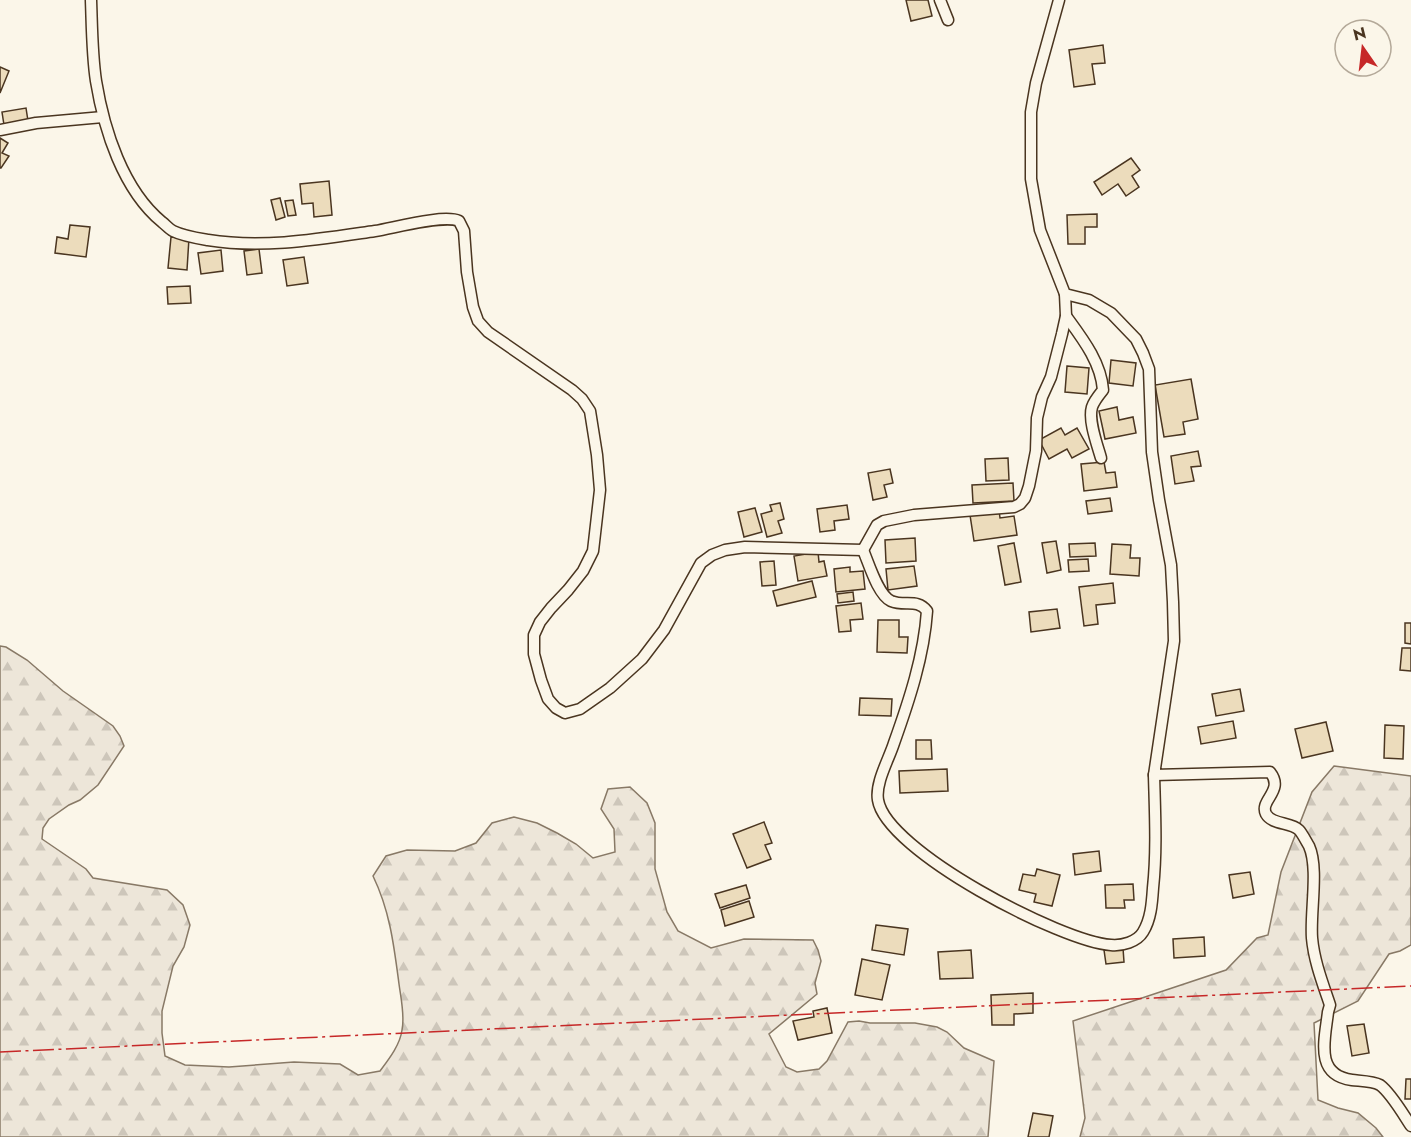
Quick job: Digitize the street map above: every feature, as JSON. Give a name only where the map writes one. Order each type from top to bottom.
[{"type":"street","points":[[90,0],[96,81],[103,117],[131,185],[143,204],[172,230],[194,238],[218,242],[276,243],[375,231],[443,218],[459,221],[464,231],[469,292],[478,321],[488,332],[572,390],[590,411],[600,490],[593,551],[583,571],[545,615],[534,635],[534,654],[541,680],[548,699],[555,708],[565,713],[580,709],[642,659],[664,630],[701,563],[712,555],[724,550],[745,547],[863,550]]},
{"type":"street","points":[[940,0],[948,20]]},
{"type":"street","points":[[863,550],[877,525],[884,521],[914,514],[1014,507],[1025,498],[1036,451],[1037,418],[1042,397],[1051,377],[1066,316],[1065,294],[1040,230],[1031,179],[1031,112],[1036,83],[1059,0]]},
{"type":"street","points":[[0,130],[36,123],[103,117]]},
{"type":"street","points":[[863,550],[879,589],[890,601],[923,605],[927,611],[920,658],[878,789],[877,798],[886,817],[903,839],[940,867],[1034,920],[1097,943],[1113,946],[1136,940],[1143,932],[1151,912],[1156,858],[1154,775],[1174,641],[1171,566],[1152,452],[1149,369],[1143,353],[1136,339],[1111,313],[1089,300],[1065,294]]},
{"type":"street","points":[[1066,316],[1085,342],[1102,381],[1103,390],[1091,408],[1101,458]]},
{"type":"street","points":[[1154,775],[1270,772],[1275,777],[1275,786],[1265,807],[1266,814],[1271,819],[1298,829],[1309,846],[1313,862],[1313,949],[1330,1005],[1324,1054],[1333,1072],[1344,1079],[1378,1084],[1387,1092],[1411,1126]]},
{"type":"green space","points":[[0,646],[6,647],[27,660],[63,691],[113,726],[120,736],[124,746],[98,785],[80,800],[49,819],[43,828],[42,839],[86,869],[93,878],[167,890],[183,905],[190,925],[184,947],[173,966],[162,1011],[165,1056],[185,1065],[229,1067],[294,1062],[340,1064],[358,1075],[380,1071],[399,1041],[403,1019],[390,929],[384,902],[373,876],[386,856],[407,850],[455,851],[476,843],[492,823],[514,817],[537,823],[557,833],[576,844],[593,858],[615,852],[614,829],[601,809],[608,789],[630,787],[647,803],[655,823],[655,869],[667,912],[678,931],[711,948],[744,939],[813,940],[821,961],[815,983],[817,994],[769,1034],[786,1067],[797,1072],[819,1069],[827,1061],[848,1022],[915,1023],[937,1027],[947,1032],[964,1048],[994,1061],[988,1137],[0,1137]]},
{"type":"green space","points":[[1334,766],[1411,776],[1411,945],[1389,954],[1358,1001],[1314,1023],[1318,1100],[1358,1113],[1383,1137],[1080,1137],[1085,1118],[1073,1021],[1226,970],[1257,938],[1268,935],[1281,872],[1312,792]]},
{"type":"building","points":[[906,0],[928,0],[932,16],[911,21]]},
{"type":"building","points":[[1103,45],[1105,63],[1092,64],[1095,84],[1074,87],[1069,50]]},
{"type":"building","points":[[0,67],[9,71],[0,93]]},
{"type":"building","points":[[26,108],[28,121],[4,125],[2,112]]},
{"type":"building","points":[[0,138],[8,143],[2,153],[9,156],[1,168],[0,168]]},
{"type":"building","points":[[1131,158],[1140,170],[1132,176],[1139,187],[1126,196],[1118,184],[1102,195],[1094,182]]},
{"type":"building","points":[[329,181],[332,215],[314,217],[313,203],[302,204],[300,184]]},
{"type":"building","points":[[280,198],[285,217],[276,220],[271,200]]},
{"type":"building","points":[[293,200],[296,215],[288,216],[285,201]]},
{"type":"building","points":[[1097,214],[1097,227],[1085,227],[1085,244],[1068,244],[1067,215]]},
{"type":"building","points":[[70,225],[90,227],[86,257],[55,253],[57,237],[68,239]]},
{"type":"building","points":[[171,237],[189,238],[187,270],[168,268]]},
{"type":"building","points":[[259,249],[262,273],[247,275],[244,251]]},
{"type":"building","points":[[221,250],[223,271],[201,274],[198,253]]},
{"type":"building","points":[[304,257],[308,283],[287,286],[283,260]]},
{"type":"building","points":[[190,286],[191,303],[168,304],[167,287]]},
{"type":"building","points":[[1111,360],[1136,363],[1133,386],[1109,383]]},
{"type":"building","points":[[1067,366],[1089,368],[1087,394],[1065,392]]},
{"type":"building","points":[[1191,379],[1198,419],[1183,422],[1185,434],[1164,437],[1155,385]]},
{"type":"building","points":[[1117,407],[1119,420],[1133,417],[1136,433],[1105,439],[1099,411]]},
{"type":"building","points":[[1061,428],[1065,435],[1077,428],[1089,449],[1072,458],[1067,449],[1049,459],[1039,440]]},
{"type":"building","points":[[1198,451],[1201,466],[1191,467],[1194,481],[1175,484],[1171,456]]},
{"type":"building","points":[[1008,458],[1009,480],[986,481],[985,459]]},
{"type":"building","points":[[1104,462],[1106,473],[1115,472],[1117,487],[1084,491],[1081,464]]},
{"type":"building","points":[[890,469],[893,483],[884,485],[887,497],[873,500],[868,473]]},
{"type":"building","points":[[1013,483],[1014,501],[973,503],[972,485]]},
{"type":"building","points":[[1110,498],[1112,511],[1088,514],[1086,501]]},
{"type":"building","points":[[780,503],[784,519],[778,521],[782,533],[767,537],[761,514],[772,511],[770,505]]},
{"type":"building","points":[[847,505],[849,519],[834,521],[835,530],[820,532],[817,509]]},
{"type":"building","points":[[755,508],[762,532],[744,537],[738,512]]},
{"type":"building","points":[[999,510],[1000,518],[1014,516],[1017,535],[974,541],[970,515]]},
{"type":"building","points":[[915,538],[916,561],[886,563],[885,540]]},
{"type":"building","points":[[1056,541],[1061,570],[1047,573],[1042,543]]},
{"type":"building","points":[[1014,543],[1021,582],[1005,585],[998,546]]},
{"type":"building","points":[[1095,543],[1096,556],[1070,557],[1069,544]]},
{"type":"building","points":[[1112,544],[1131,545],[1130,558],[1140,558],[1139,576],[1110,574]]},
{"type":"building","points":[[818,552],[819,562],[824,561],[827,576],[798,581],[794,556]]},
{"type":"building","points":[[1088,559],[1089,571],[1069,572],[1068,560]]},
{"type":"building","points":[[774,561],[776,585],[762,586],[760,562]]},
{"type":"building","points":[[914,566],[917,586],[888,590],[886,569]]},
{"type":"building","points":[[850,567],[850,572],[863,571],[865,589],[836,592],[834,569]]},
{"type":"building","points":[[812,581],[816,597],[777,606],[773,591]]},
{"type":"building","points":[[1113,583],[1115,603],[1096,605],[1098,624],[1084,626],[1079,587]]},
{"type":"building","points":[[853,592],[854,601],[838,603],[837,594]]},
{"type":"building","points":[[861,603],[863,619],[850,620],[851,631],[839,632],[836,606]]},
{"type":"building","points":[[1057,609],[1060,628],[1031,632],[1029,612]]},
{"type":"building","points":[[878,620],[899,620],[899,637],[908,637],[907,653],[877,652]]},
{"type":"building","points":[[1405,623],[1411,623],[1411,644],[1405,643]]},
{"type":"building","points":[[1402,648],[1411,648],[1411,671],[1400,670]]},
{"type":"building","points":[[1240,689],[1244,711],[1216,716],[1212,694]]},
{"type":"building","points":[[860,698],[892,699],[891,716],[859,715]]},
{"type":"building","points":[[1233,721],[1236,738],[1201,744],[1198,727]]},
{"type":"building","points":[[1326,722],[1333,751],[1302,758],[1295,729]]},
{"type":"building","points":[[1385,725],[1404,726],[1403,759],[1384,758]]},
{"type":"building","points":[[916,740],[931,740],[932,759],[916,759]]},
{"type":"building","points":[[947,769],[948,791],[900,793],[899,771]]},
{"type":"building","points":[[764,822],[772,843],[765,845],[771,859],[747,868],[733,834]]},
{"type":"building","points":[[1099,851],[1101,871],[1075,875],[1073,854]]},
{"type":"building","points":[[1037,869],[1060,875],[1052,906],[1034,902],[1036,894],[1019,890],[1023,874],[1035,876]]},
{"type":"building","points":[[1250,872],[1254,894],[1233,898],[1229,875]]},
{"type":"building","points":[[1133,884],[1134,900],[1124,900],[1125,908],[1106,908],[1105,885]]},
{"type":"building","points":[[746,885],[750,898],[720,908],[715,894]]},
{"type":"building","points":[[749,901],[754,917],[725,926],[721,910]]},
{"type":"building","points":[[876,925],[908,929],[904,955],[872,950]]},
{"type":"building","points":[[1204,937],[1205,956],[1174,958],[1173,939]]},
{"type":"building","points":[[1123,948],[1124,962],[1106,964],[1104,950]]},
{"type":"building","points":[[971,950],[973,978],[940,979],[938,952]]},
{"type":"building","points":[[862,959],[890,965],[882,1000],[855,995]]},
{"type":"building","points":[[1033,993],[1033,1013],[1014,1014],[1014,1025],[992,1025],[991,995]]},
{"type":"building","points":[[827,1008],[832,1033],[798,1040],[793,1021],[814,1017],[813,1011]]},
{"type":"building","points":[[1364,1024],[1369,1053],[1352,1056],[1347,1026]]},
{"type":"building","points":[[1406,1079],[1411,1079],[1411,1099],[1405,1099]]},
{"type":"building","points":[[1033,1113],[1053,1116],[1049,1137],[1028,1137]]},
{"type":"power","points":[[0,1052],[1411,986]]}]
